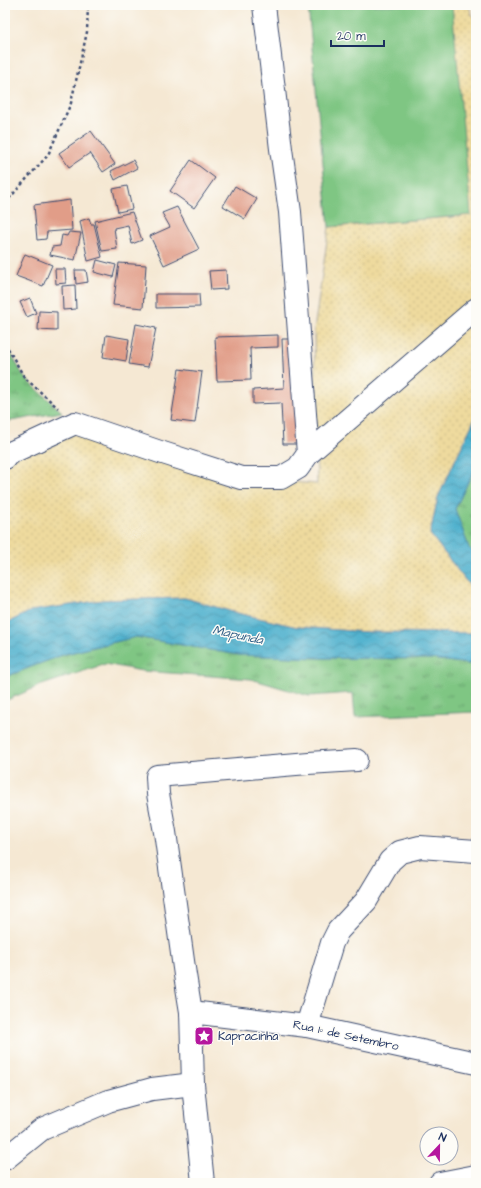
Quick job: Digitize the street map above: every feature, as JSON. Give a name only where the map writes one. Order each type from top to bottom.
[{"type":"street","points":[[264,5],[290,212],[308,454]]},
{"type":"street","points":[[5,458],[8,454],[75,424],[241,478],[281,478],[298,468],[308,454],[476,308]]},
{"type":"street","points":[[202,1183],[193,1084],[191,1012],[156,776],[308,762],[357,760]]},
{"type":"street","points":[[307,1026],[332,942],[338,931],[366,901],[390,861],[400,852],[420,847],[476,851]]},
{"type":"street","name":"Rua 1º de Setembro","points":[[191,1012],[307,1026],[476,1063]]},
{"type":"street","points":[[5,1158],[42,1128],[108,1101],[152,1090],[193,1084]]},
{"type":"street","points":[[440,1183],[476,1176]]},
{"type":"path","points":[[5,203],[48,155],[71,103],[87,32],[88,5]]},
{"type":"path","points":[[5,343],[24,377],[75,424]]},
{"type":"green space","points":[[452,5],[471,215],[329,227],[308,6]]},
{"type":"green space","points":[[5,343],[24,377],[62,412],[5,422]]},
{"type":"green space","points":[[476,466],[476,555],[469,548],[455,509]]},
{"type":"green space","points":[[136,637],[239,655],[320,658],[431,659],[476,665],[476,712],[355,717],[353,693],[309,696],[251,679],[142,671],[105,664],[39,686],[5,701],[5,677],[65,654]]},
{"type":"sand","points":[[451,5],[468,5],[476,23],[476,416],[438,497],[430,534],[476,594],[476,633],[366,632],[297,627],[233,612],[185,598],[103,600],[31,611],[5,624],[5,458],[75,423],[241,478],[317,484],[314,330],[329,227],[463,216]]},
{"type":"water","points":[[476,416],[476,466],[455,509],[469,548],[476,555],[476,594],[430,534],[438,497]]},
{"type":"water","name":"Mapunda","points":[[185,598],[233,612],[297,627],[366,632],[476,633],[476,665],[431,659],[320,658],[239,655],[136,637],[65,654],[5,677],[5,624],[31,611],[103,600]]},
{"type":"building","points":[[91,131],[115,164],[103,172],[90,153],[69,167],[59,153]]},
{"type":"building","points":[[133,160],[137,168],[115,180],[111,171]]},
{"type":"building","points":[[191,160],[215,178],[194,208],[170,191]]},
{"type":"building","points":[[127,186],[132,209],[118,212],[113,189]]},
{"type":"building","points":[[235,186],[257,199],[245,219],[223,206]]},
{"type":"building","points":[[70,200],[72,230],[47,232],[46,239],[37,240],[34,205]]},
{"type":"building","points":[[177,207],[199,249],[164,265],[150,236],[170,227],[162,213]]},
{"type":"building","points":[[132,212],[142,240],[132,244],[128,225],[114,228],[117,249],[102,251],[95,221]]},
{"type":"building","points":[[89,218],[91,224],[94,224],[102,257],[88,261],[80,221]]},
{"type":"building","points":[[69,232],[81,233],[75,260],[50,255],[52,247],[60,246],[62,235],[67,236]]},
{"type":"building","points":[[25,254],[52,265],[43,286],[16,276]]},
{"type":"building","points":[[97,260],[116,265],[113,277],[94,272]]},
{"type":"building","points":[[119,263],[146,265],[143,308],[113,305]]},
{"type":"building","points":[[55,269],[65,269],[66,283],[56,284]]},
{"type":"building","points":[[75,270],[86,270],[88,282],[76,284]]},
{"type":"building","points":[[226,270],[227,289],[211,290],[209,271]]},
{"type":"building","points":[[75,285],[76,309],[63,310],[62,286]]},
{"type":"building","points":[[156,294],[199,294],[200,307],[156,308]]},
{"type":"building","points":[[30,298],[36,313],[27,317],[20,302]]},
{"type":"building","points":[[39,311],[57,312],[57,331],[38,330]]},
{"type":"building","points":[[136,324],[156,328],[148,367],[129,364]]},
{"type":"building","points":[[106,335],[129,339],[126,361],[103,357]]},
{"type":"building","points":[[278,335],[278,347],[250,348],[251,380],[217,381],[215,337]]},
{"type":"building","points":[[282,339],[293,339],[298,444],[283,444],[281,403],[253,404],[253,390],[284,388]]},
{"type":"building","points":[[179,369],[202,372],[195,423],[171,420]]},
{"type":"place","name":"Kapracinha","points":[[204,1036]]}]
